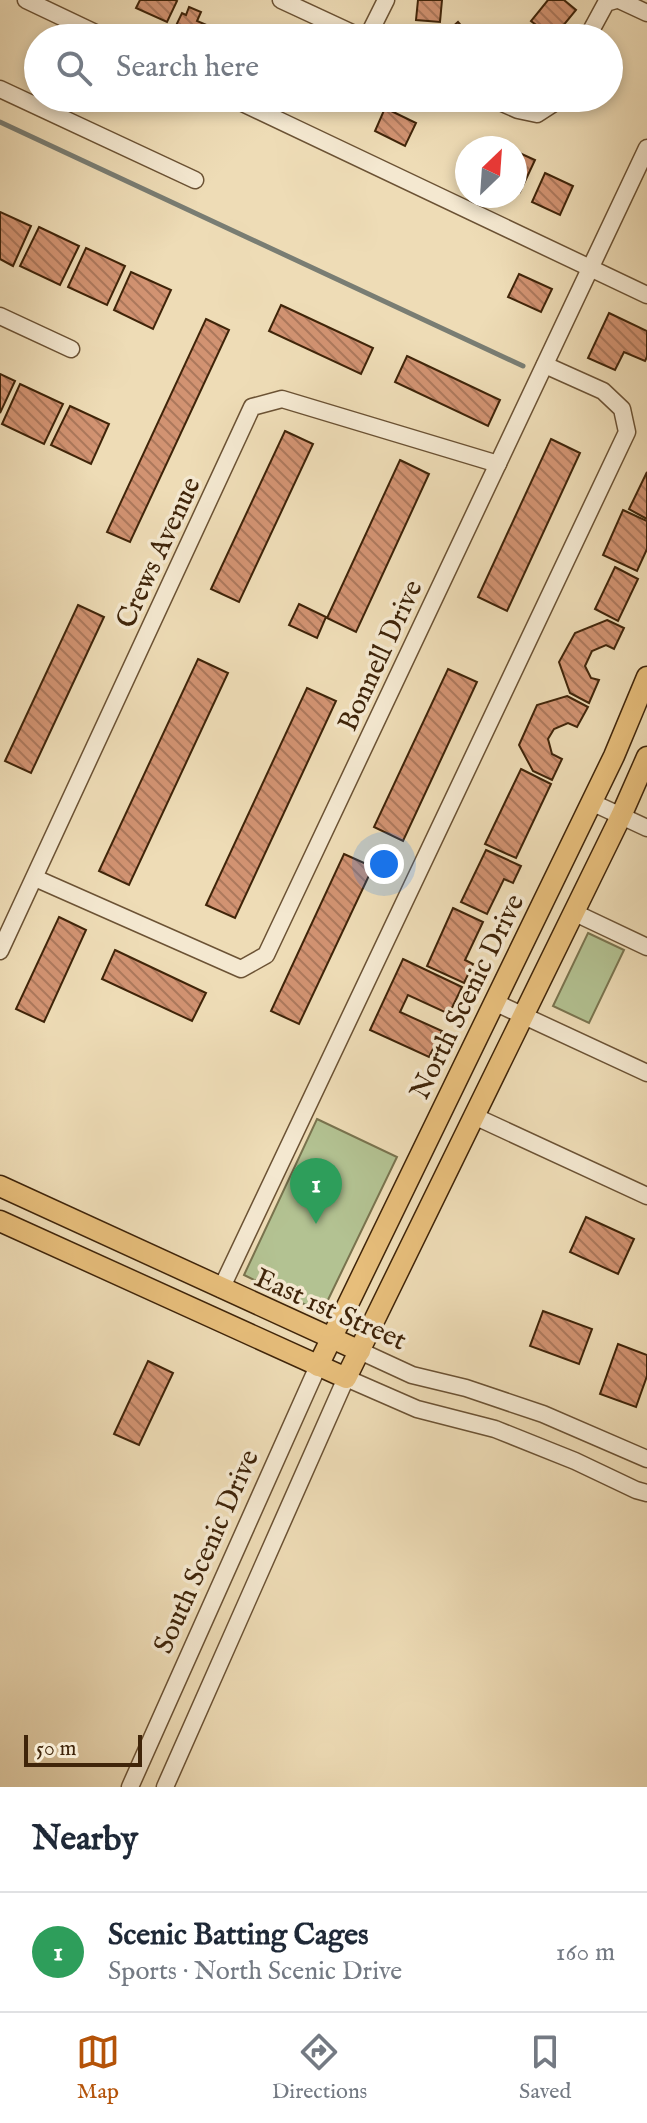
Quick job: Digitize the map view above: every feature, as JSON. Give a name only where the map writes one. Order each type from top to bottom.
[{"type":"main road","name":"North Scenic Drive","points":[[332,1337],[614,756],[647,677]]},
{"type":"main road","points":[[346,1378],[647,757]]},
{"type":"main road","name":"East 1st Street","points":[[0,1186],[360,1351]]},
{"type":"main road","name":"East 1st Street","points":[[0,1221],[346,1378]]},
{"type":"main road","name":"South Scenic Drive","points":[[318,1366],[332,1337]]},
{"type":"street","points":[[26,0],[77,24]]},
{"type":"street","points":[[281,0],[334,24]]},
{"type":"street","points":[[373,24],[386,0]]},
{"type":"street","points":[[595,24],[606,3],[618,0],[647,13]]},
{"type":"street","points":[[0,89],[24,100]]},
{"type":"street","points":[[49,112],[195,180]]},
{"type":"street","points":[[261,112],[647,295]]},
{"type":"street","name":"Bonnell Drive","points":[[35,878],[241,969],[266,955],[647,148]]},
{"type":"street","points":[[0,316],[71,349]]},
{"type":"street","points":[[221,1289],[627,432],[622,409],[603,391],[545,365]]},
{"type":"street","name":"Crews Avenue","points":[[0,951],[252,407],[282,399],[498,464]]},
{"type":"street","points":[[591,802],[647,828]]},
{"type":"street","points":[[573,912],[647,947]]},
{"type":"street","points":[[494,1002],[647,1073]]},
{"type":"street","points":[[474,1116],[647,1196]]},
{"type":"street","name":"East 1st Street","points":[[360,1351],[412,1375],[475,1391],[543,1414],[647,1459]]},
{"type":"street","name":"South Scenic Drive","points":[[130,1787],[318,1366]]},
{"type":"street","name":"East 1st Street","points":[[346,1378],[417,1409],[495,1429],[647,1493]]},
{"type":"street","name":"South Scenic Drive","points":[[165,1787],[346,1378]]},
{"type":"green space","points":[[588,933],[624,950],[589,1023],[553,1006]]},
{"type":"green space","points":[[317,1119],[397,1157],[326,1304],[310,1307],[244,1275]]},
{"type":"building","points":[[140,0],[177,1],[167,22],[136,8]]},
{"type":"building","points":[[418,0],[442,0],[440,22],[416,20]]},
{"type":"building","points":[[548,0],[564,0],[576,10],[564,24],[535,24],[531,21]]},
{"type":"building","points":[[189,7],[201,12],[197,21],[204,24],[177,24],[182,13],[186,15]]},
{"type":"building","points":[[383,112],[393,112],[416,123],[405,146],[375,131]]},
{"type":"building","points":[[527,156],[535,160],[527,177]]},
{"type":"building","points":[[545,173],[573,186],[560,215],[532,202]]},
{"type":"building","points":[[0,212],[31,226],[13,266],[0,259]]},
{"type":"building","points":[[39,227],[79,246],[60,285],[20,266]]},
{"type":"building","points":[[86,248],[125,266],[107,305],[68,287]]},
{"type":"building","points":[[131,272],[171,290],[153,329],[114,310]]},
{"type":"building","points":[[519,274],[552,289],[541,312],[508,297]]},
{"type":"building","points":[[281,305],[373,348],[361,374],[269,331]]},
{"type":"building","points":[[609,313],[647,331],[645,361],[624,352],[615,370],[588,358]]},
{"type":"building","points":[[206,319],[229,330],[130,542],[107,532]]},
{"type":"building","points":[[407,356],[500,400],[488,426],[395,382]]},
{"type":"building","points":[[0,374],[15,381],[0,413]]},
{"type":"building","points":[[20,384],[63,404],[44,444],[2,424]]},
{"type":"building","points":[[70,406],[109,424],[91,464],[51,445]]},
{"type":"building","points":[[285,431],[313,444],[239,602],[211,589]]},
{"type":"building","points":[[551,439],[580,453],[507,611],[478,597]]},
{"type":"building","points":[[400,460],[429,474],[356,632],[327,618]]},
{"type":"building","points":[[647,472],[647,519],[629,509]]},
{"type":"building","points":[[623,510],[647,521],[647,549],[637,571],[603,555]]},
{"type":"building","points":[[615,567],[638,579],[618,621],[595,609]]},
{"type":"building","points":[[299,604],[326,617],[317,638],[289,625]]},
{"type":"building","points":[[78,605],[104,617],[31,773],[5,761]]},
{"type":"building","points":[[607,620],[624,628],[614,649],[606,645],[592,651],[585,666],[591,678],[599,680],[589,703],[570,693],[559,662],[575,633]]},
{"type":"building","points":[[198,659],[228,673],[129,885],[99,871]]},
{"type":"building","points":[[448,669],[477,682],[403,841],[374,827]]},
{"type":"building","points":[[307,688],[336,701],[235,918],[206,905]]},
{"type":"building","points":[[567,696],[588,707],[577,727],[568,723],[554,729],[548,739],[552,754],[562,759],[552,780],[533,771],[519,745],[537,705]]},
{"type":"building","points":[[521,769],[551,784],[516,858],[485,844]]},
{"type":"building","points":[[486,850],[521,866],[513,883],[504,879],[487,914],[461,902]]},
{"type":"building","points":[[344,854],[373,867],[299,1024],[271,1011]]},
{"type":"building","points":[[453,908],[483,922],[465,960],[473,964],[464,983],[427,966]]},
{"type":"building","points":[[59,917],[86,930],[44,1022],[16,1009]]},
{"type":"building","points":[[115,950],[206,993],[192,1021],[102,979]]},
{"type":"building","points":[[403,959],[462,987],[449,1014],[408,995],[400,1012],[442,1031],[429,1057],[370,1030]]},
{"type":"building","points":[[586,1217],[634,1239],[618,1274],[570,1252]]},
{"type":"building","points":[[543,1311],[592,1329],[579,1364],[530,1346]]},
{"type":"building","points":[[618,1344],[647,1355],[647,1376],[636,1407],[600,1394]]},
{"type":"building","points":[[148,1361],[173,1373],[139,1445],[114,1434]]},
{"type":"waterway","points":[[0,122],[523,366]]},
{"type":"place","name":"Scenic Batting Cages","points":[[316,1224]]}]
